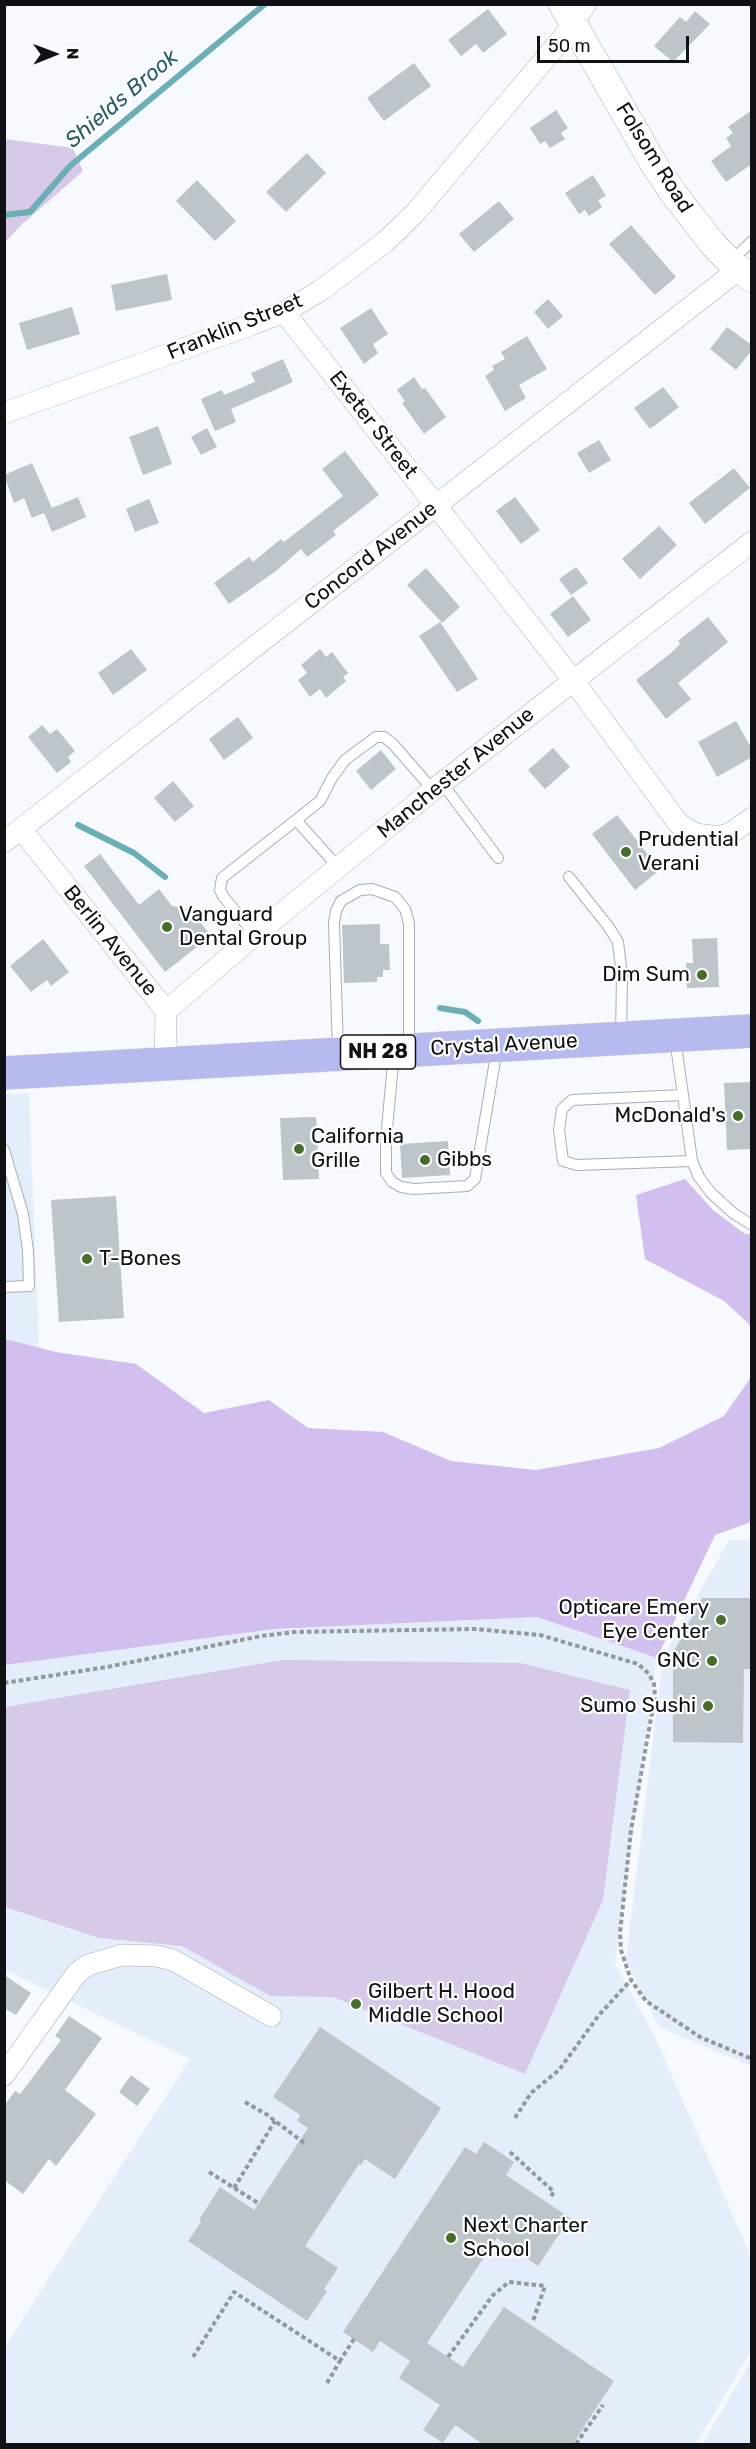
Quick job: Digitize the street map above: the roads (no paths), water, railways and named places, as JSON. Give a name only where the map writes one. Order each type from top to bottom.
[{"type":"main road","name":"Crystal Avenue","points":[[4,1072],[752,1032]]},
{"type":"street","name":"Folsom Road","points":[[574,11],[654,166],[693,218],[740,270]]},
{"type":"street","name":"Franklin Street","points":[[4,413],[284,312],[320,291],[360,263],[416,212],[574,11]]},
{"type":"street","name":"Concord Avenue","points":[[13,835],[740,270]]},
{"type":"street","name":"Exeter Street","points":[[284,312],[573,680],[678,823],[686,829],[707,837],[720,837],[731,833],[752,818]]},
{"type":"street","name":"Manchester Avenue","points":[[166,1011],[255,934],[438,787],[752,542]]},
{"type":"street","name":"Berlin Avenue","points":[[13,835],[166,1011],[165,1064]]},
{"type":"street","points":[[8,2064],[77,1973],[88,1965],[122,1955],[157,1956],[172,1960],[271,2016]]},
{"type":"lane","points":[[740,270],[752,241]]},
{"type":"lane","points":[[255,934],[223,896],[220,890],[222,878],[320,801],[345,760],[376,737],[384,737],[393,744],[438,787],[498,858]]},
{"type":"lane","points":[[296,820],[339,868]]},
{"type":"lane","points":[[568,877],[608,926],[618,942],[622,976],[621,1039]]},
{"type":"lane","points":[[338,1054],[334,922],[336,910],[341,901],[360,890],[372,889],[395,897],[405,909],[409,923],[402,1051],[386,1139],[386,1173],[392,1182],[401,1187],[414,1189],[467,1186],[475,1179],[498,1046]]},
{"type":"lane","points":[[674,1035],[692,1161],[699,1177],[711,1193],[733,1213],[752,1225]]},
{"type":"lane","points":[[683,1095],[572,1100],[562,1109],[560,1130],[563,1161],[577,1165],[692,1161]]},
{"type":"lane","points":[[4,1150],[23,1214],[28,1251],[29,1286],[4,1287]]},
{"type":"waterway","name":"Shields Brook","points":[[4,215],[30,212],[70,166],[265,4]]},
{"type":"waterway","points":[[78,825],[134,853],[165,877]]},
{"type":"waterway","points":[[440,1008],[465,1012],[478,1021]]},
{"type":"place","name":"Prudential Verani","points":[[626,852]]},
{"type":"place","name":"Vanguard Dental Group","points":[[167,927]]},
{"type":"place","name":"Dim Sum","points":[[702,975]]},
{"type":"place","name":"McDonald's","points":[[738,1116]]},
{"type":"place","name":"California Grille","points":[[299,1149]]},
{"type":"place","name":"Gibbs","points":[[425,1160]]},
{"type":"place","name":"T-Bones","points":[[87,1259]]},
{"type":"place","name":"Opticare Emery Eye Center","points":[[721,1620]]},
{"type":"place","name":"GNC","points":[[712,1661]]},
{"type":"place","name":"Sumo Sushi","points":[[708,1706]]},
{"type":"place","name":"Gilbert H. Hood Middle School","points":[[356,2004]]},
{"type":"place","name":"Next Charter School","points":[[451,2238]]}]
